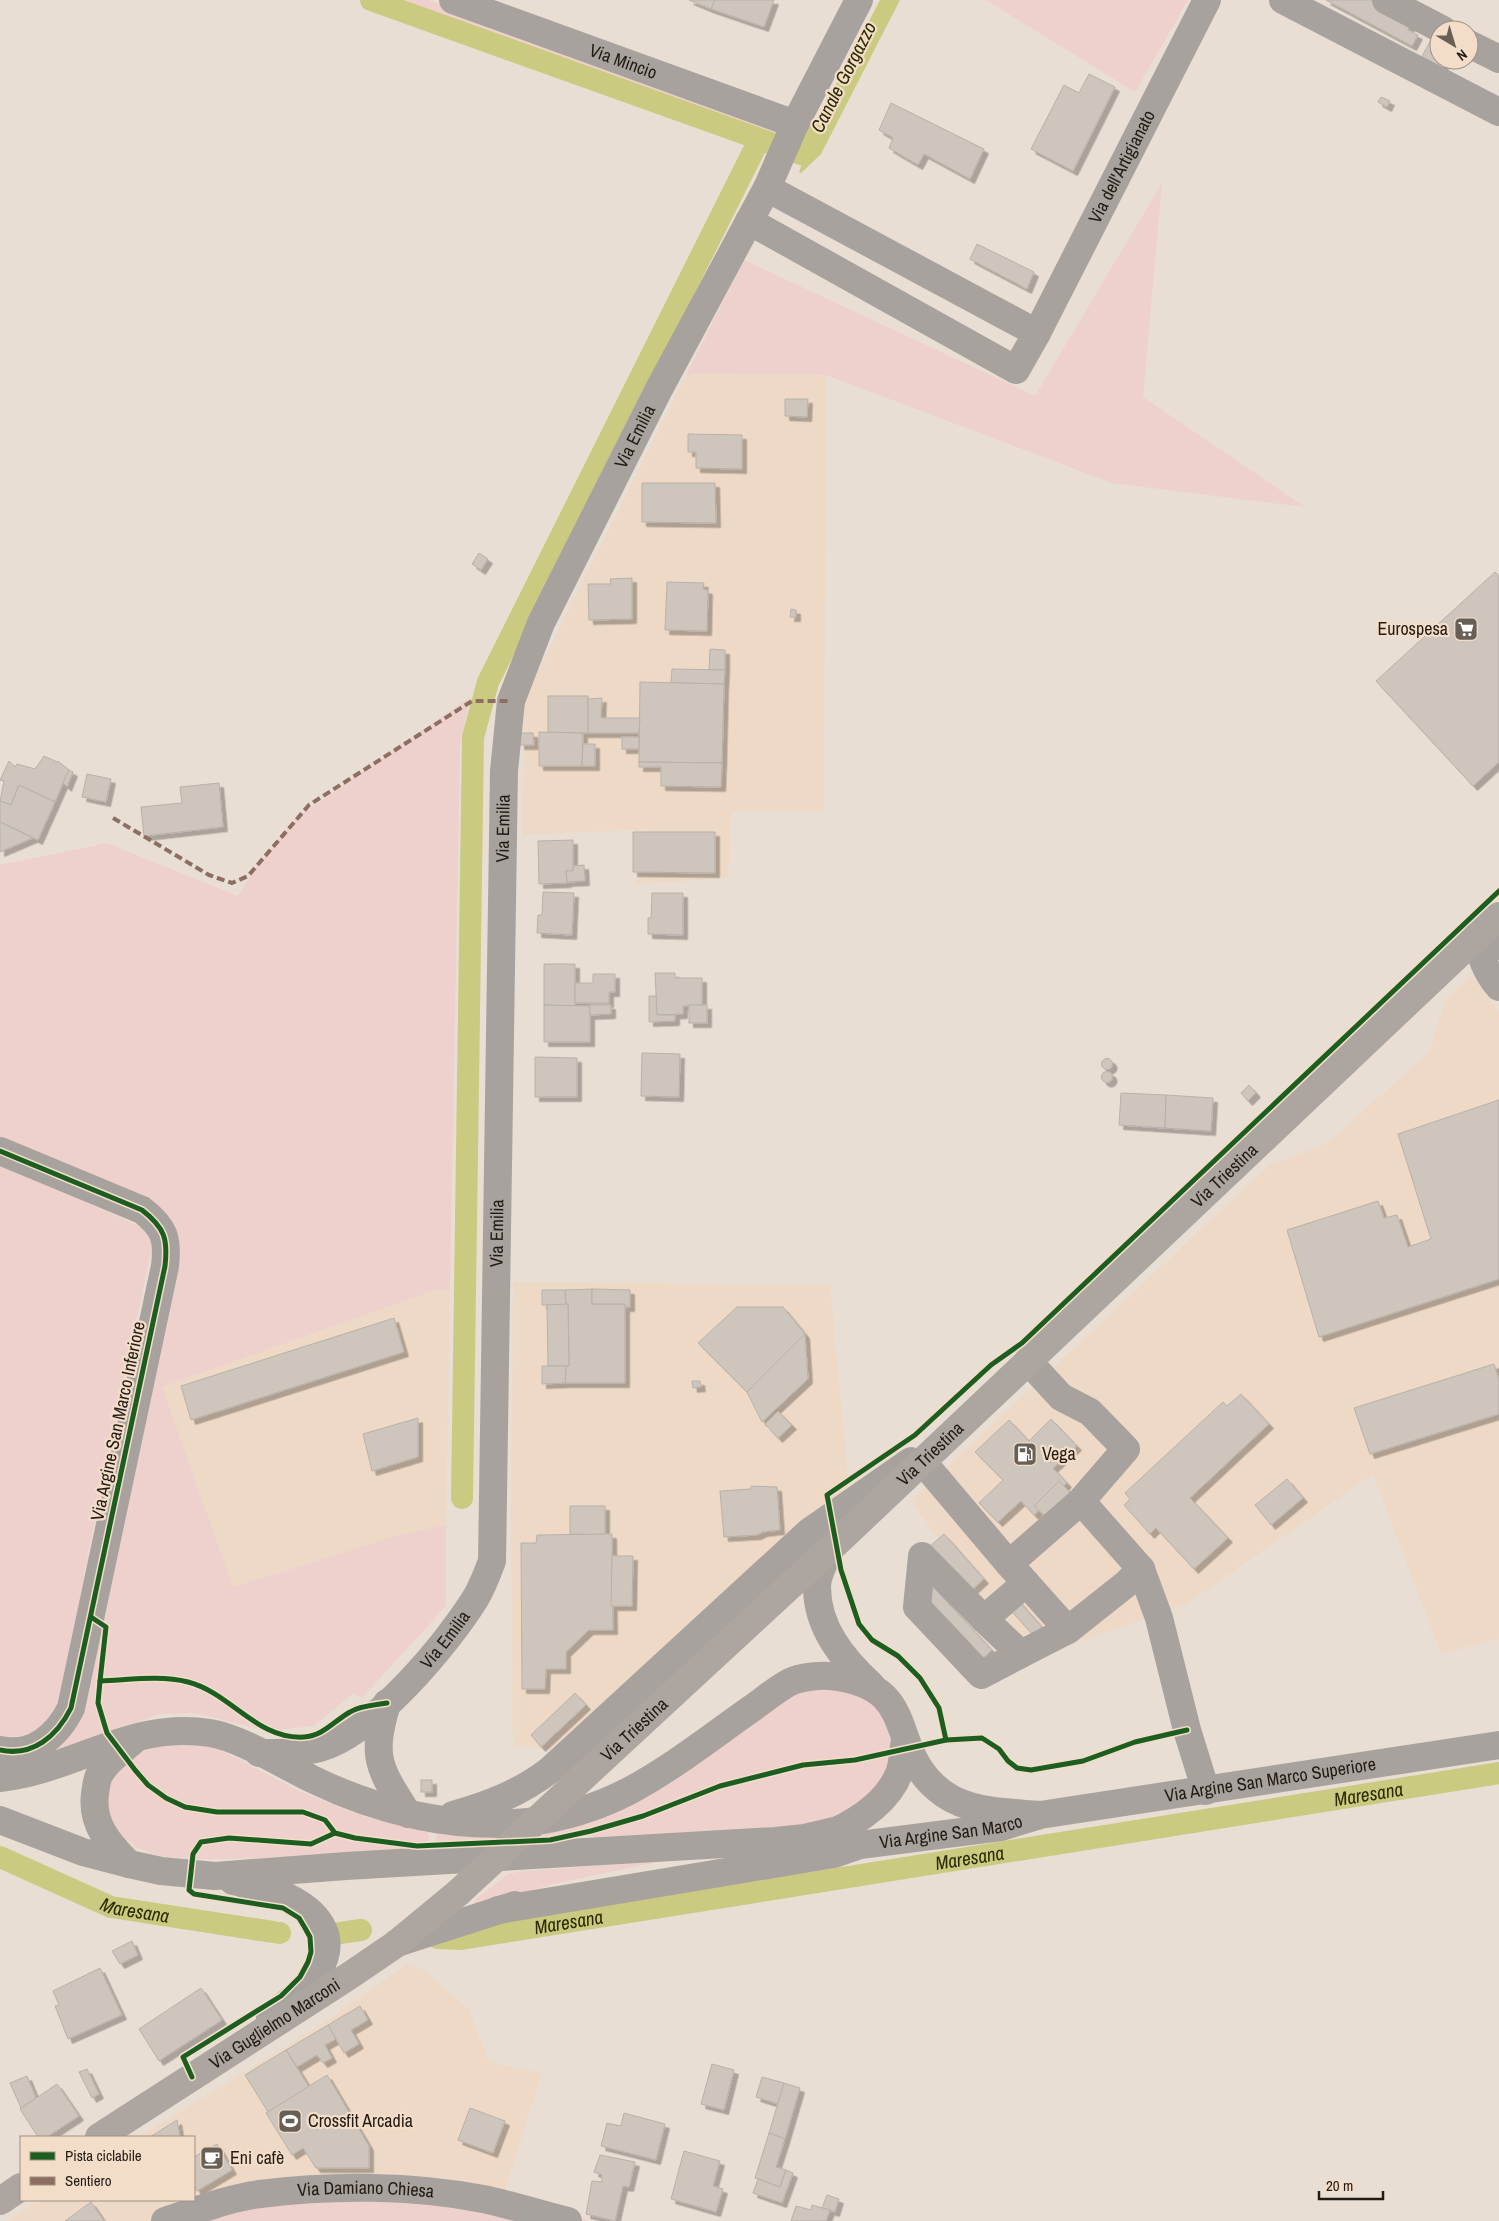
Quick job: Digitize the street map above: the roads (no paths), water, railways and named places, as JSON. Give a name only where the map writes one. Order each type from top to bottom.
[{"type":"main road","name":"Via Triestina","points":[[349,1976],[396,1944],[459,1892],[831,1548],[1028,1361],[1488,941],[1499,916]]},
{"type":"main road","name":"Via Guglielmo Marconi","points":[[101,2136],[349,1976]]},
{"type":"main road","points":[[0,2201],[20,2188]]},
{"type":"street","name":"Via Mincio","points":[[452,0],[787,142]]},
{"type":"street","name":"Via Emilia","points":[[259,1753],[291,1752],[321,1748],[357,1729],[387,1703],[434,1656],[476,1598],[492,1561],[504,771],[511,701],[541,623],[659,389],[767,188],[787,142],[859,0]]},
{"type":"street","name":"Via dell'Artigianato","points":[[749,221],[1016,370],[1038,333],[1207,0]]},
{"type":"street","points":[[1283,0],[1499,112]]},
{"type":"street","points":[[1386,0],[1429,23]]},
{"type":"street","points":[[1479,49],[1499,59]]},
{"type":"street","points":[[767,188],[1038,333]]},
{"type":"street","points":[[1488,941],[1481,959],[1488,976],[1499,987]]},
{"type":"street","name":"Via Argine San Marco Inferiore","points":[[0,1151],[142,1210],[154,1219],[164,1233],[167,1248],[163,1276],[71,1708],[64,1722],[50,1738],[30,1749],[0,1750]]},
{"type":"street","points":[[984,1620],[1018,1574],[1126,1449],[1090,1412],[1061,1397],[1028,1361]]},
{"type":"street","points":[[440,1818],[500,1801],[538,1779],[809,1532],[958,1428]]},
{"type":"street","points":[[922,1461],[1068,1630]]},
{"type":"street","points":[[1081,1501],[1141,1569],[1159,1618],[1187,1730],[1206,1792]]},
{"type":"street","points":[[831,1548],[817,1586],[821,1618],[834,1644],[848,1663],[892,1704],[916,1764],[928,1780],[945,1795],[968,1806],[1040,1815]]},
{"type":"street","points":[[1021,1654],[984,1620],[922,1556],[917,1607],[981,1675],[1068,1630],[1126,1584],[1141,1569]]},
{"type":"street","points":[[0,1778],[26,1775],[102,1747],[138,1737],[162,1732],[212,1733],[235,1741],[341,1793],[408,1814],[473,1824],[528,1822],[571,1813],[603,1803],[630,1790],[668,1767],[794,1680],[826,1675],[859,1681],[872,1686]]},
{"type":"street","points":[[387,1703],[380,1728],[377,1751],[385,1777],[408,1814]]},
{"type":"street","points":[[129,1864],[103,1834],[93,1805],[101,1771],[138,1737]]},
{"type":"street","points":[[396,1944],[561,1890],[780,1852],[830,1838],[861,1818],[879,1802],[893,1785],[900,1769],[905,1740]]},
{"type":"street","name":"Via Argine San Marco Superiore","points":[[1040,1815],[1206,1792],[1499,1745]]},
{"type":"street","name":"Via Argine San Marco","points":[[830,1838],[1001,1827],[1040,1815]]},
{"type":"street","points":[[0,1820],[83,1852],[161,1871],[214,1876],[830,1838]]},
{"type":"street","points":[[498,1910],[834,1854],[830,1838]]},
{"type":"street","points":[[214,1876],[282,1894],[309,1911],[322,1924],[327,1941],[325,1956],[317,1973],[299,1992],[233,2051]]},
{"type":"street","name":"Via Damiano Chiesa","points":[[165,2221],[211,2206],[259,2194],[344,2187],[413,2191],[483,2199],[568,2221]]},
{"type":"water","name":"Canale Gorgazzo","points":[[880,0],[900,0],[821,154],[801,173],[799,172],[802,164],[795,163]]},
{"type":"waterway","name":"Canale Gorgazzo","points":[[371,0],[804,155],[816,131]]},
{"type":"waterway","points":[[462,1498],[473,737],[488,682],[759,140]]},
{"type":"waterway","name":"Maresana","points":[[438,1938],[461,1939],[1499,1773]]},
{"type":"waterway","name":"Maresana","points":[[0,1857],[111,1907],[280,1933]]},
{"type":"waterway","name":"Maresana","points":[[340,1933],[361,1930]]},
{"type":"place","name":"Eurospesa","points":[[1466,629]]},
{"type":"place","name":"Vega","points":[[1025,1454]]},
{"type":"place","name":"Crossfit Arcadia","points":[[290,2121]]},
{"type":"place","name":"Eni cafè","points":[[212,2158]]}]
